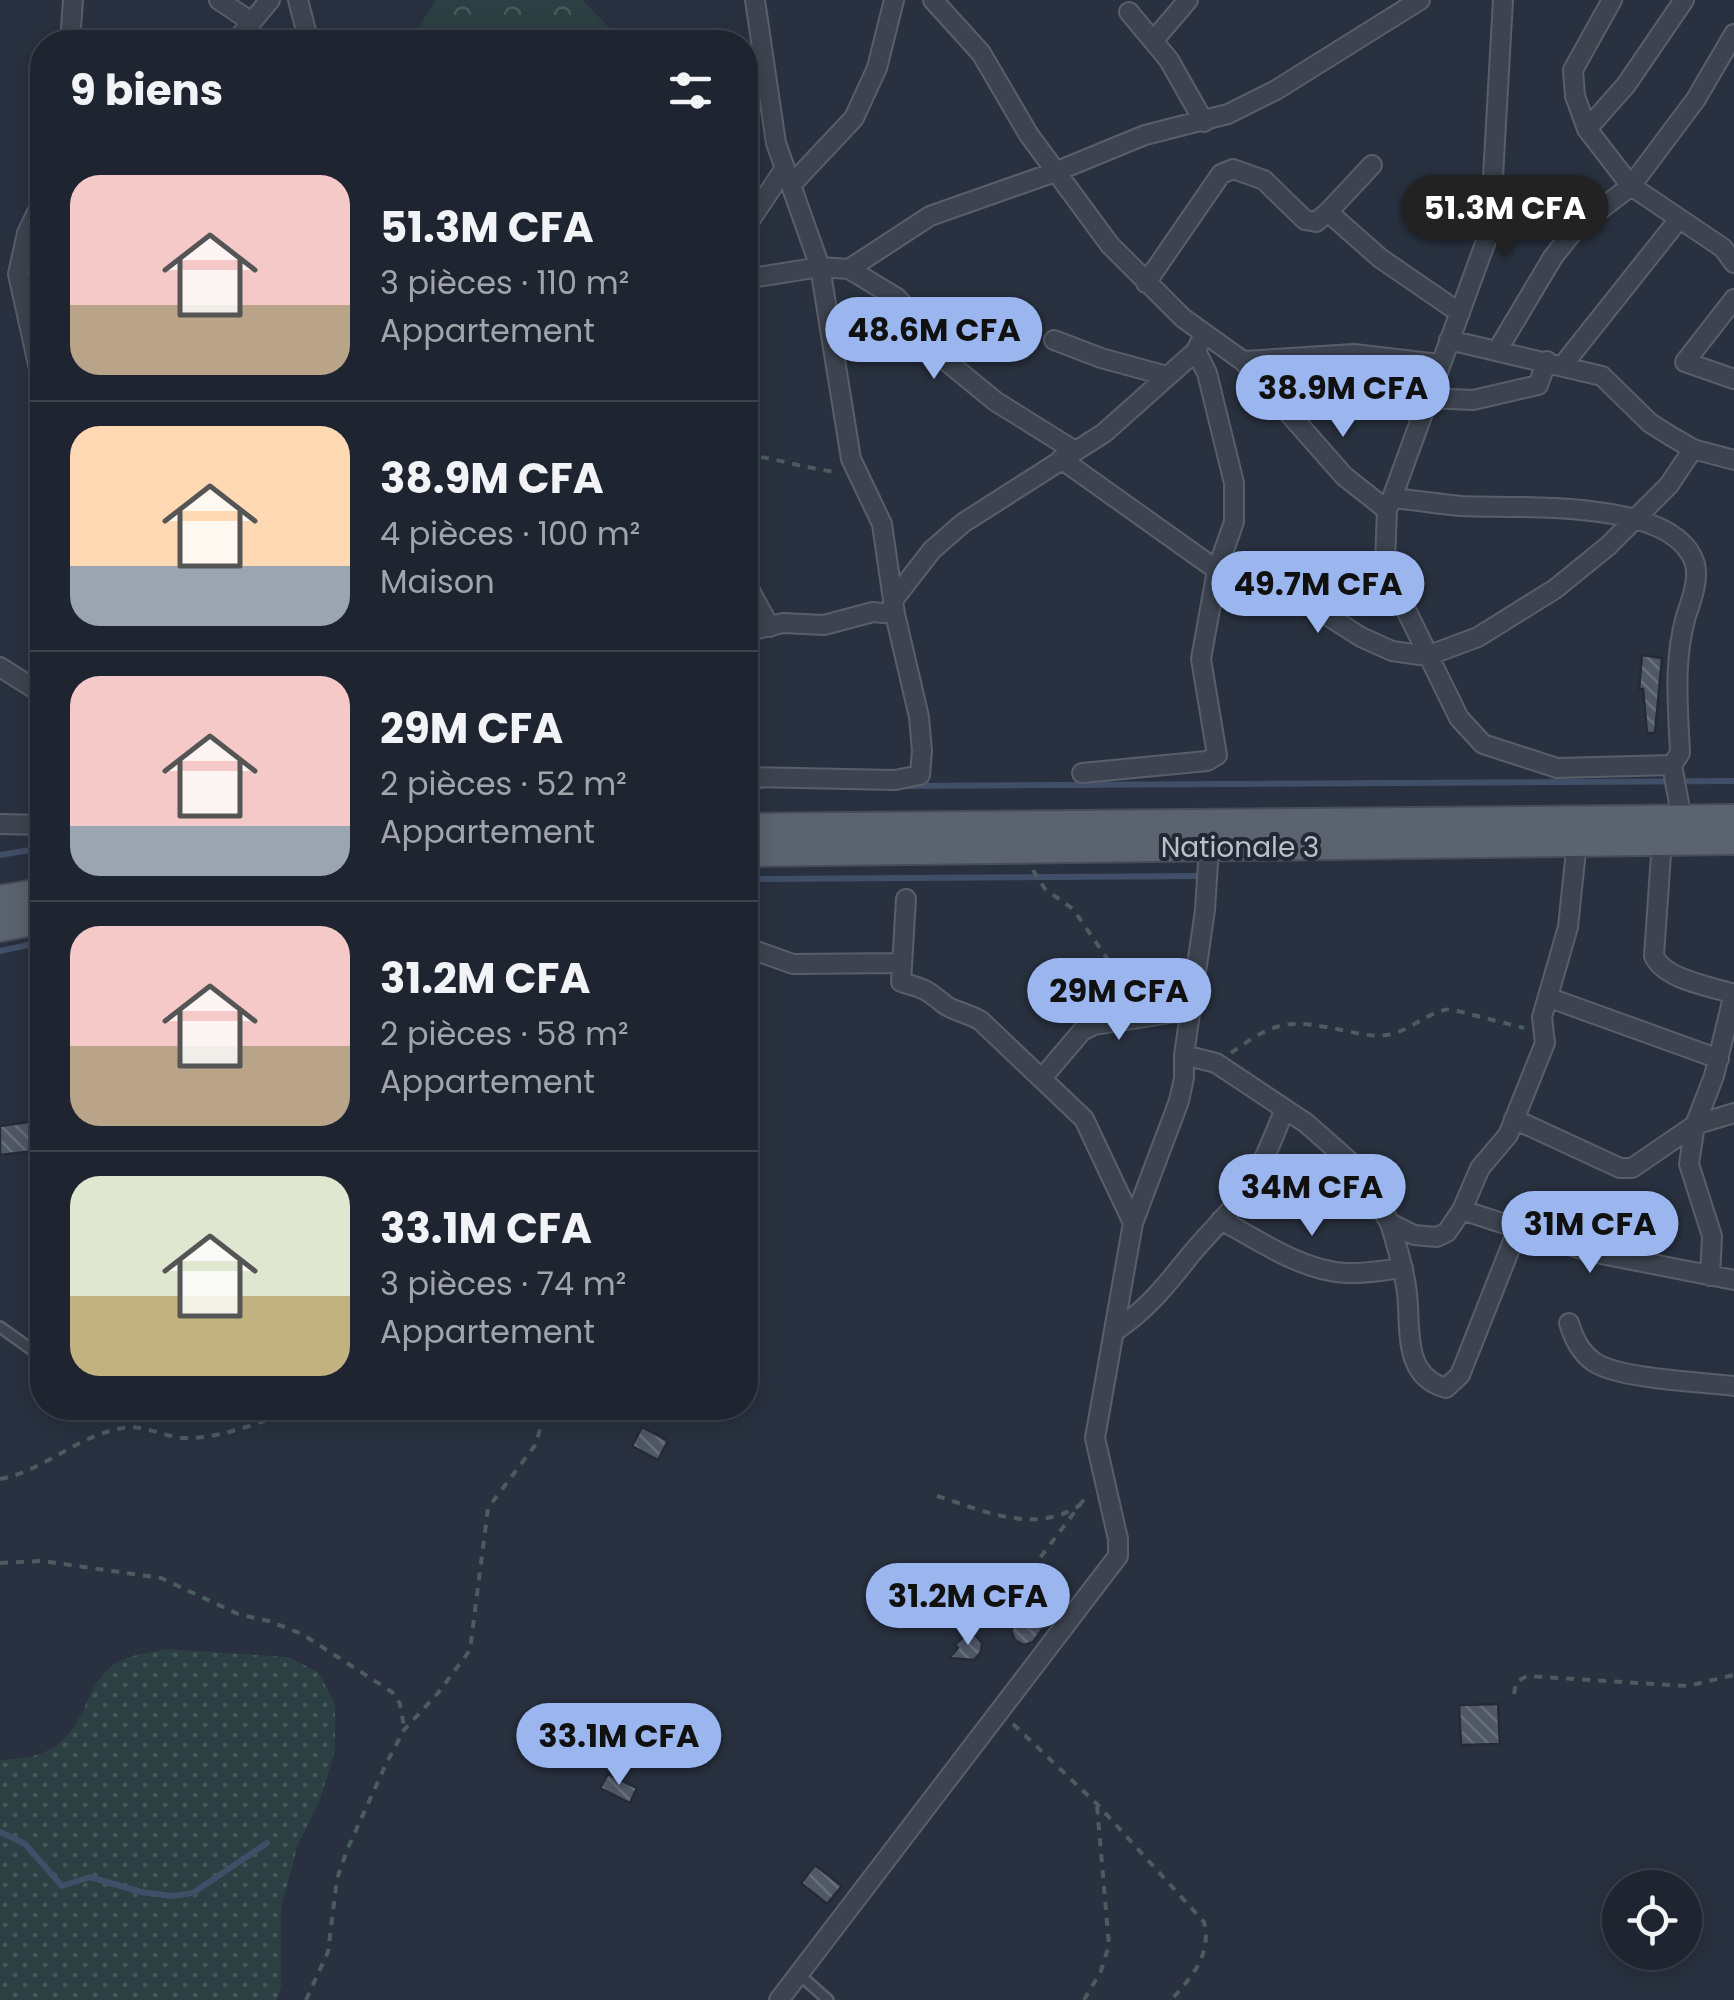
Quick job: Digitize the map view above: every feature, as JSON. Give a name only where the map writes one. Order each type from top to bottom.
[{"type":"main road","points":[[758,828],[1734,819]]},
{"type":"main road","name":"Nationale 3","points":[[758,852],[1734,840]]},
{"type":"main road","points":[[0,900],[30,895]]},
{"type":"main road","points":[[0,927],[30,922]]},
{"type":"street","points":[[71,30],[73,0]]},
{"type":"street","points":[[219,0],[250,22]]},
{"type":"street","points":[[244,30],[270,0]]},
{"type":"street","points":[[298,0],[305,30]]},
{"type":"street","points":[[756,0],[770,109],[788,176],[820,267],[851,459],[882,524],[894,606],[919,716],[922,751],[920,775],[895,780],[758,777]]},
{"type":"street","points":[[758,212],[788,176],[854,118],[877,68],[894,0]]},
{"type":"street","points":[[1152,41],[1188,0]]},
{"type":"street","points":[[848,269],[930,216],[1055,172],[1145,134],[1228,114],[1276,90],[1420,0]]},
{"type":"street","points":[[1503,0],[1490,230],[1390,504],[1385,547],[1389,575],[1458,718],[1489,747],[1557,768],[1672,765]]},
{"type":"street","points":[[1612,0],[1573,70],[1575,96],[1588,129],[1631,186],[1723,248],[1734,263]]},
{"type":"street","points":[[1588,129],[1626,84],[1684,0]]},
{"type":"street","points":[[937,1],[981,53],[1029,136],[1110,245],[1200,342],[1243,362],[1344,476],[1390,504],[1542,507],[1636,518],[1678,537],[1695,564],[1695,584],[1676,651],[1680,753],[1672,765],[1682,820]]},
{"type":"street","points":[[1129,12],[1169,60],[1204,122]]},
{"type":"street","points":[[1497,351],[1542,274],[1576,228],[1631,186],[1696,99],[1734,34]]},
{"type":"street","points":[[1146,283],[1228,170],[1264,180],[1305,220],[1316,222],[1372,165]]},
{"type":"street","points":[[1328,212],[1380,258],[1460,312]]},
{"type":"street","points":[[1428,398],[1474,400],[1538,385],[1679,218]]},
{"type":"street","points":[[30,227],[18,274],[30,310]]},
{"type":"street","points":[[758,277],[820,267],[848,269],[897,298],[922,324],[938,355],[1217,570],[1303,600],[1360,637],[1392,651],[1427,656],[1478,637],[1513,618],[1555,589],[1636,518],[1669,485],[1693,450]]},
{"type":"street","points":[[0,283],[18,274]]},
{"type":"street","points":[[1734,299],[1685,362],[1734,379]]},
{"type":"street","points":[[1054,340],[1101,358],[1168,376]]},
{"type":"street","points":[[1449,340],[1602,376],[1650,423],[1693,450],[1734,460]]},
{"type":"street","points":[[758,629],[783,624],[824,625],[894,606],[932,550],[963,523],[1122,418],[1200,342]]},
{"type":"street","points":[[1082,773],[1207,762],[1217,755],[1201,659],[1217,570],[1234,522],[1234,484],[1200,342]]},
{"type":"street","points":[[1243,362],[1354,354],[1439,364]]},
{"type":"street","points":[[758,605],[770,627]]},
{"type":"street","points":[[0,667],[30,692]]},
{"type":"street","points":[[0,824],[30,824]]},
{"type":"street","points":[[1662,840],[1654,956],[1657,963],[1670,972],[1734,994],[1718,1059],[1695,1125],[1688,1164],[1712,1236],[1710,1276]]},
{"type":"street","points":[[1390,1224],[1414,1235],[1437,1238],[1446,1232],[1462,1210],[1480,1168],[1500,1145],[1514,1118],[1545,1044],[1542,1017],[1568,928],[1577,841]]},
{"type":"street","points":[[779,2000],[1106,1573],[1120,1548],[1095,1446],[1134,1223],[1184,1078],[1205,910],[1208,847]]},
{"type":"street","points":[[906,899],[902,983],[934,993],[945,1005],[966,1011],[1043,1078],[1091,1129],[1134,1223]]},
{"type":"street","points":[[758,952],[794,964],[900,963]]},
{"type":"street","points":[[1550,998],[1718,1059]]},
{"type":"street","points":[[1043,1078],[1082,1031],[1111,1020],[1190,1010]]},
{"type":"street","points":[[1184,1055],[1216,1063],[1306,1122],[1357,1168],[1390,1224],[1402,1268],[1413,1358],[1436,1385],[1446,1388],[1460,1375],[1517,1231]]},
{"type":"street","points":[[1115,1331],[1141,1314],[1164,1289],[1253,1179],[1285,1109]]},
{"type":"street","points":[[1514,1118],[1620,1168],[1632,1168],[1695,1125],[1734,1113]]},
{"type":"street","points":[[1462,1210],[1591,1252],[1734,1280]]},
{"type":"street","points":[[1220,1220],[1322,1269],[1346,1273],[1402,1268]]},
{"type":"street","points":[[1568,1323],[1579,1348],[1599,1365],[1636,1374],[1734,1386]]},
{"type":"lane","points":[[0,1327],[30,1348]]},
{"type":"lane","points":[[800,1975],[828,2000]]},
{"type":"path","points":[[758,457],[782,459],[814,470],[857,474]]},
{"type":"path","points":[[1025,848],[1036,879],[1044,890],[1073,909],[1148,1018]]},
{"type":"path","points":[[1216,1063],[1280,1024],[1304,1023],[1384,1036],[1406,1031],[1438,1011],[1450,1010],[1543,1034]]},
{"type":"path","points":[[0,1479],[101,1432],[128,1426],[182,1438],[209,1436],[260,1420]]},
{"type":"path","points":[[306,2000],[328,1952],[337,1879],[347,1850],[404,1730],[438,1694],[470,1650],[488,1508],[536,1444],[540,1429],[537,1420]]},
{"type":"path","points":[[1032,1570],[1090,1488]]},
{"type":"path","points":[[937,1496],[1025,1521],[1063,1517],[1080,1506]]},
{"type":"path","points":[[0,1563],[42,1561],[148,1574],[238,1614],[302,1634],[392,1692],[400,1704],[404,1730]]},
{"type":"path","points":[[1514,1694],[1516,1682],[1526,1676],[1688,1686],[1734,1675]]},
{"type":"path","points":[[998,1710],[1096,1804],[1204,1922],[1208,1940],[1202,1958],[1171,2000]]},
{"type":"path","points":[[1084,2000],[1101,1971],[1109,1945],[1096,1804]]},
{"type":"green space","points":[[436,0],[582,0],[611,30],[417,30]]},
{"type":"green space","points":[[166,1649],[288,1657],[318,1672],[335,1704],[335,1750],[320,1800],[298,1844],[281,1908],[281,1986],[277,2000],[0,2000],[0,1760],[30,1757],[53,1748],[71,1731],[97,1683],[113,1665]]},
{"type":"building","points":[[1642,655],[1662,658],[1655,733],[1647,733],[1643,689],[1639,689]]},
{"type":"building","points":[[30,1122],[30,1151],[0,1155],[0,1126]]},
{"type":"building","points":[[642,1427],[668,1441],[658,1460],[632,1446]]},
{"type":"building","points":[[1030,1580],[1045,1586],[1046,1603],[1056,1611],[1033,1642],[1024,1645],[1015,1640],[1011,1631],[1023,1609],[1020,1589]]},
{"type":"building","points":[[968,1634],[982,1643],[981,1652],[974,1660],[949,1658],[958,1648],[955,1644]]},
{"type":"building","points":[[1498,1704],[1500,1744],[1461,1745],[1459,1705]]},
{"type":"building","points":[[608,1774],[637,1788],[630,1803],[600,1788]]},
{"type":"building","points":[[815,1865],[842,1886],[827,1904],[801,1883]]},
{"type":"waterway","points":[[905,786],[1734,781]]},
{"type":"waterway","points":[[758,786],[763,786]]},
{"type":"waterway","points":[[0,855],[30,850]]},
{"type":"waterway","points":[[758,879],[1204,876]]},
{"type":"waterway","points":[[0,951],[30,945]]},
{"type":"waterway","points":[[0,1832],[25,1844],[62,1886],[90,1877],[141,1892],[173,1896],[193,1893],[267,1843]]}]
